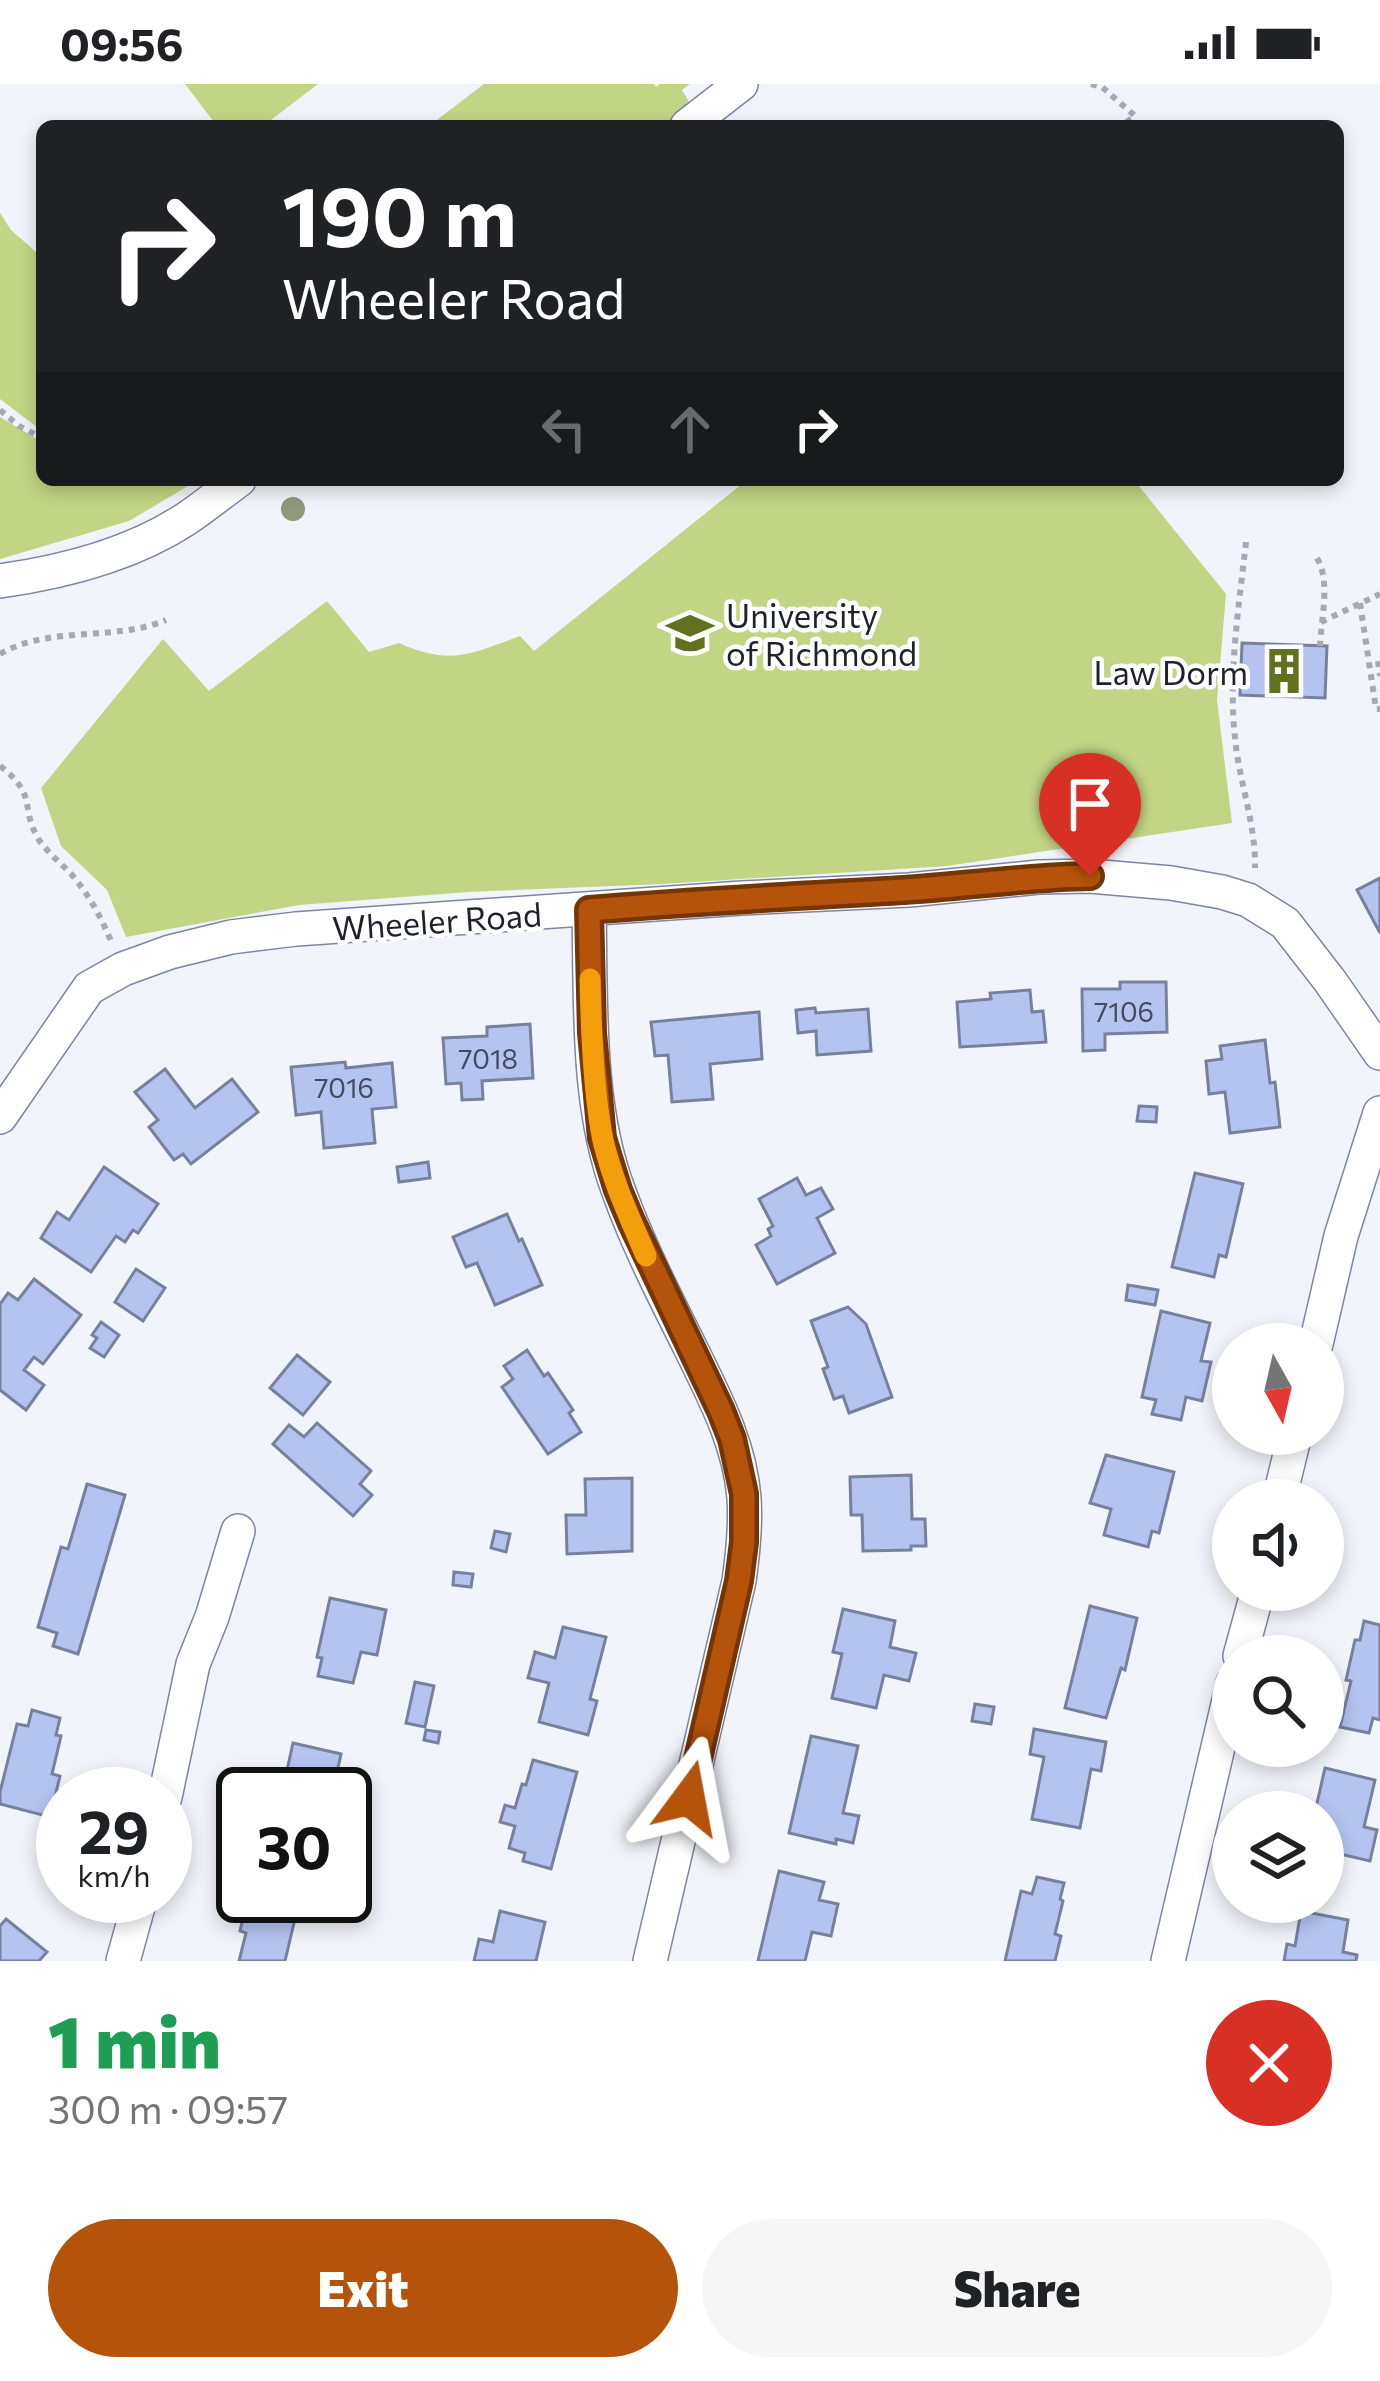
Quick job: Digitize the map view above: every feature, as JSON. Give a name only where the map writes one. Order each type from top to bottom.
[{"type":"street","points":[[695,120],[741,84]]},
{"type":"street","points":[[0,581],[81,566],[118,552],[182,522],[230,486]]},
{"type":"street","name":"Wheeler Road","points":[[0,1118],[89,988],[170,952],[296,929],[909,890],[1039,877],[1171,883],[1248,901],[1285,923],[1380,1053]]},
{"type":"street","points":[[589,910],[592,1033],[602,1138],[657,1281],[727,1425],[744,1494],[739,1581],[650,1961]]},
{"type":"street","points":[[1321,1323],[1341,1236],[1380,1113]]},
{"type":"street","points":[[171,1767],[193,1664],[238,1531]]},
{"type":"street","points":[[1168,1961],[1213,1767]]},
{"type":"street","points":[[123,1961],[134,1923]]},
{"type":"path","points":[[1091,84],[1102,86],[1135,116],[1129,120]]},
{"type":"path","points":[[0,410],[36,435]]},
{"type":"path","points":[[1246,542],[1234,658],[1234,738],[1256,864],[1248,901]]},
{"type":"path","points":[[1317,558],[1323,571],[1319,646]]},
{"type":"path","points":[[1321,622],[1380,593]]},
{"type":"path","points":[[1360,603],[1376,709],[1380,709]]},
{"type":"path","points":[[0,654],[36,640],[131,630],[166,620]]},
{"type":"path","points":[[1378,661],[1380,676]]},
{"type":"path","points":[[0,766],[20,781],[38,839],[100,915],[123,969]]},
{"type":"green space","points":[[185,84],[318,84],[271,120],[212,120]]},
{"type":"green space","points":[[484,84],[690,84],[682,90],[692,107],[674,120],[437,120]]},
{"type":"green space","points":[[0,213],[36,252],[36,426],[0,399]]},
{"type":"green space","points":[[0,417],[36,438],[36,486],[188,486],[129,521],[0,559]]},
{"type":"green space","points":[[740,486],[1139,486],[1226,594],[1217,700],[1232,823],[947,866],[299,905],[126,937],[107,890],[61,846],[41,788],[163,639],[209,691],[327,601],[369,652],[399,643],[433,654],[460,655],[520,636],[534,651]]},
{"type":"building","name":"Law Dorm","points":[[1242,643],[1327,646],[1325,698],[1240,695]]},
{"type":"building","points":[[1380,878],[1380,933],[1357,890]]},
{"type":"building","points":[[1120,982],[1166,982],[1167,1032],[1105,1034],[1105,1050],[1083,1051],[1082,989],[1120,989]]},
{"type":"building","points":[[1030,990],[1032,1012],[1043,1011],[1046,1042],[960,1047],[957,1002]]},
{"type":"building","points":[[815,1008],[816,1013],[868,1009],[871,1051],[817,1055],[816,1031],[798,1033],[796,1010]]},
{"type":"building","points":[[759,1012],[762,1059],[710,1064],[713,1099],[672,1102],[668,1055],[655,1056],[651,1022]]},
{"type":"building","points":[[530,1024],[533,1078],[482,1081],[483,1099],[462,1100],[461,1083],[446,1084],[443,1038],[487,1036],[487,1027]]},
{"type":"building","points":[[1265,1040],[1280,1127],[1230,1133],[1225,1092],[1209,1094],[1206,1061],[1222,1059],[1220,1046]]},
{"type":"building","points":[[345,1062],[346,1068],[392,1063],[396,1107],[372,1109],[375,1143],[324,1148],[321,1112],[296,1115],[291,1067]]},
{"type":"building","points":[[165,1069],[195,1108],[232,1079],[258,1112],[191,1164],[183,1154],[174,1160],[149,1127],[158,1120],[135,1092]]},
{"type":"building","points":[[1139,1106],[1157,1107],[1156,1122],[1137,1121]]},
{"type":"building","points":[[428,1162],[430,1178],[399,1182],[397,1167]]},
{"type":"building","points":[[104,1167],[158,1204],[138,1233],[133,1230],[125,1242],[116,1236],[91,1272],[41,1238],[57,1212],[69,1220]]},
{"type":"building","points":[[1195,1173],[1243,1184],[1226,1257],[1219,1255],[1214,1277],[1172,1267]]},
{"type":"building","points":[[797,1178],[806,1195],[821,1188],[833,1209],[817,1218],[835,1253],[777,1284],[756,1245],[771,1236],[768,1229],[773,1226],[759,1199]]},
{"type":"building","points":[[507,1214],[542,1285],[495,1305],[477,1263],[466,1267],[453,1237]]},
{"type":"building","points":[[136,1269],[165,1288],[143,1321],[115,1302]]},
{"type":"building","points":[[34,1279],[81,1315],[43,1364],[34,1357],[24,1370],[44,1385],[26,1410],[0,1390],[0,1304],[8,1293],[18,1300]]},
{"type":"building","points":[[1128,1285],[1158,1290],[1155,1305],[1126,1300]]},
{"type":"building","points":[[848,1307],[866,1324],[892,1397],[849,1413],[843,1396],[834,1399],[811,1321]]},
{"type":"building","points":[[1161,1311],[1210,1323],[1201,1361],[1211,1362],[1202,1401],[1186,1397],[1181,1420],[1152,1414],[1156,1400],[1142,1397]]},
{"type":"building","points":[[101,1322],[119,1335],[104,1357],[90,1348]]},
{"type":"building","points":[[527,1350],[573,1410],[569,1413],[581,1432],[548,1454],[502,1387],[513,1379],[504,1366]]},
{"type":"building","points":[[297,1355],[330,1382],[303,1415],[270,1388]]},
{"type":"building","points":[[317,1423],[371,1471],[360,1484],[372,1495],[353,1516],[273,1444],[289,1425],[304,1437]]},
{"type":"building","points":[[1106,1455],[1174,1472],[1159,1533],[1152,1531],[1148,1547],[1104,1535],[1111,1509],[1090,1503]]},
{"type":"building","points":[[911,1475],[912,1519],[925,1519],[926,1546],[863,1551],[862,1515],[851,1515],[850,1477]]},
{"type":"building","points":[[632,1478],[632,1551],[567,1554],[566,1515],[586,1515],[585,1479]]},
{"type":"building","points":[[87,1484],[125,1495],[78,1654],[53,1646],[57,1633],[38,1627],[61,1547],[68,1549]]},
{"type":"building","points":[[495,1531],[510,1534],[506,1552],[491,1548]]},
{"type":"building","points":[[454,1572],[473,1574],[471,1587],[453,1585]]},
{"type":"building","points":[[330,1598],[386,1610],[377,1655],[361,1652],[353,1683],[318,1676],[322,1658],[317,1657]]},
{"type":"building","points":[[1090,1606],[1137,1618],[1125,1670],[1121,1668],[1106,1718],[1065,1708]]},
{"type":"building","points":[[843,1609],[895,1621],[890,1647],[916,1653],[909,1681],[884,1675],[876,1708],[832,1698],[842,1654],[833,1652]]},
{"type":"building","points":[[1364,1621],[1380,1625],[1380,1720],[1373,1718],[1369,1733],[1344,1728],[1351,1681],[1346,1680],[1355,1640],[1360,1640]]},
{"type":"building","points":[[563,1627],[606,1637],[590,1699],[597,1701],[588,1735],[539,1722],[549,1683],[528,1678],[535,1652],[555,1658]]},
{"type":"building","points":[[415,1682],[434,1686],[425,1727],[406,1723]]},
{"type":"building","points":[[975,1704],[994,1707],[991,1724],[972,1721]]},
{"type":"building","points":[[32,1710],[60,1718],[54,1767],[36,1767],[36,1813],[0,1804],[17,1724],[28,1726]]},
{"type":"building","points":[[1034,1729],[1106,1742],[1101,1771],[1091,1769],[1080,1828],[1032,1819],[1044,1757],[1030,1754]]},
{"type":"building","points":[[426,1730],[440,1732],[438,1743],[424,1740]]},
{"type":"building","points":[[811,1736],[858,1746],[843,1813],[859,1816],[853,1843],[836,1839],[836,1844],[789,1833]]},
{"type":"building","points":[[293,1743],[341,1754],[338,1767],[288,1767]]},
{"type":"building","points":[[533,1760],[577,1772],[551,1869],[523,1861],[525,1853],[509,1848],[515,1826],[500,1822],[505,1805],[515,1808]]},
{"type":"building","points":[[1325,1768],[1375,1780],[1364,1827],[1377,1830],[1370,1861],[1344,1855],[1344,1791],[1320,1791]]},
{"type":"building","points":[[779,1871],[824,1882],[819,1900],[838,1904],[831,1936],[812,1932],[805,1961],[758,1961]]},
{"type":"building","points":[[1037,1877],[1064,1883],[1055,1961],[1005,1961],[1021,1891],[1032,1894]]},
{"type":"building","points":[[500,1911],[545,1922],[536,1961],[474,1961],[479,1939],[493,1942]]},
{"type":"building","points":[[6,1919],[47,1952],[39,1961],[0,1961],[0,1926]]},
{"type":"building","points":[[1348,1920],[1343,1952],[1357,1955],[1356,1961],[1284,1961],[1287,1944],[1295,1946],[1299,1923]]},
{"type":"building","points":[[242,1923],[294,1923],[285,1961],[239,1961],[246,1933],[240,1931]]},
{"type":"slow traffic","points":[[590,979],[602,1138],[646,1256]]},
{"type":"place","name":"University of Richmond","points":[[690,633]]},
{"type":"place","name":"Law Dorm","points":[[1284,671]]},
{"type":"route","points":[[689,1798],[739,1581],[744,1494],[721,1411],[657,1281],[618,1190],[602,1138],[592,1033],[589,910],[1090,876]]}]
